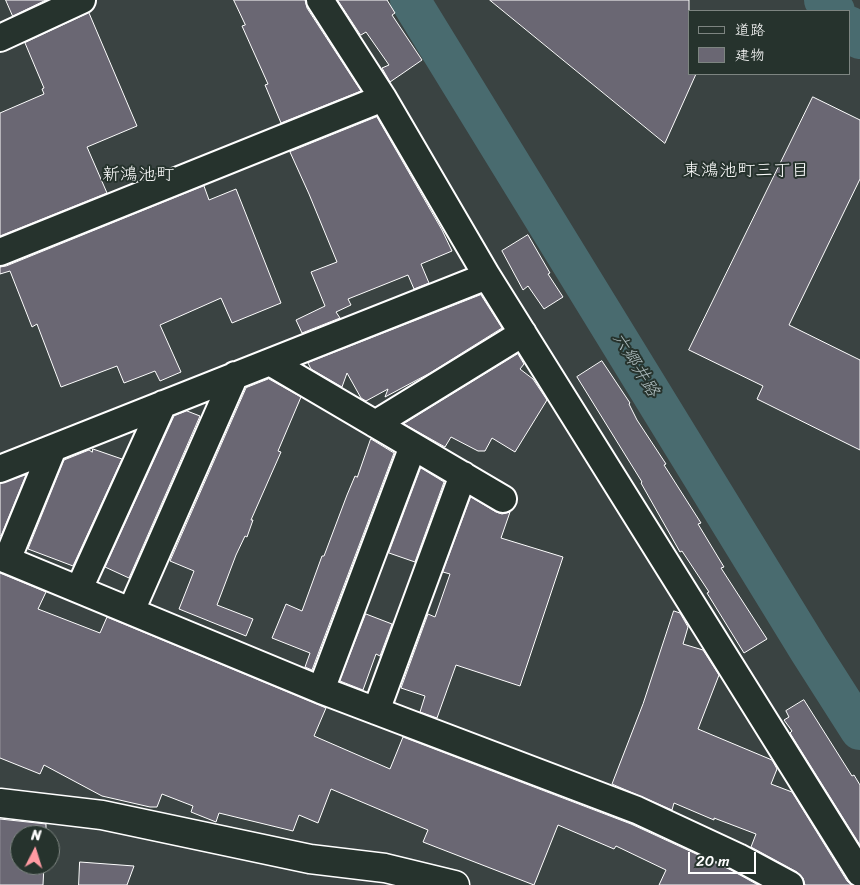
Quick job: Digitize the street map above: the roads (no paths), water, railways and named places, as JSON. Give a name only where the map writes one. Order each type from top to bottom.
[{"type":"street","points":[[0,38],[82,0]]},
{"type":"street","points":[[320,0],[384,98],[487,276],[860,873]]},
{"type":"street","points":[[0,252],[384,98]]},
{"type":"street","points":[[0,468],[487,276]]},
{"type":"street","points":[[375,424],[523,333]]},
{"type":"street","points":[[270,362],[503,499]]},
{"type":"street","points":[[131,611],[235,375]]},
{"type":"street","points":[[79,590],[163,404]]},
{"type":"street","points":[[322,690],[412,446]]},
{"type":"street","points":[[53,448],[3,558],[322,690],[637,810],[738,857],[790,885]]},
{"type":"street","points":[[376,711],[463,475]]},
{"type":"street","points":[[0,803],[102,815],[310,859],[384,868],[455,885]]},
{"type":"waterway","name":"六郷井路","points":[[410,0],[860,730]]},
{"type":"waterway","points":[[824,0],[834,10]]},
{"type":"waterway","points":[[850,27],[860,39]]},
{"type":"waterway","points":[[610,813],[644,827]]},
{"type":"district","name":"東鴻池町三丁目","points":[[746,171]]},
{"type":"district","name":"新鴻池町","points":[[138,175]]}]
